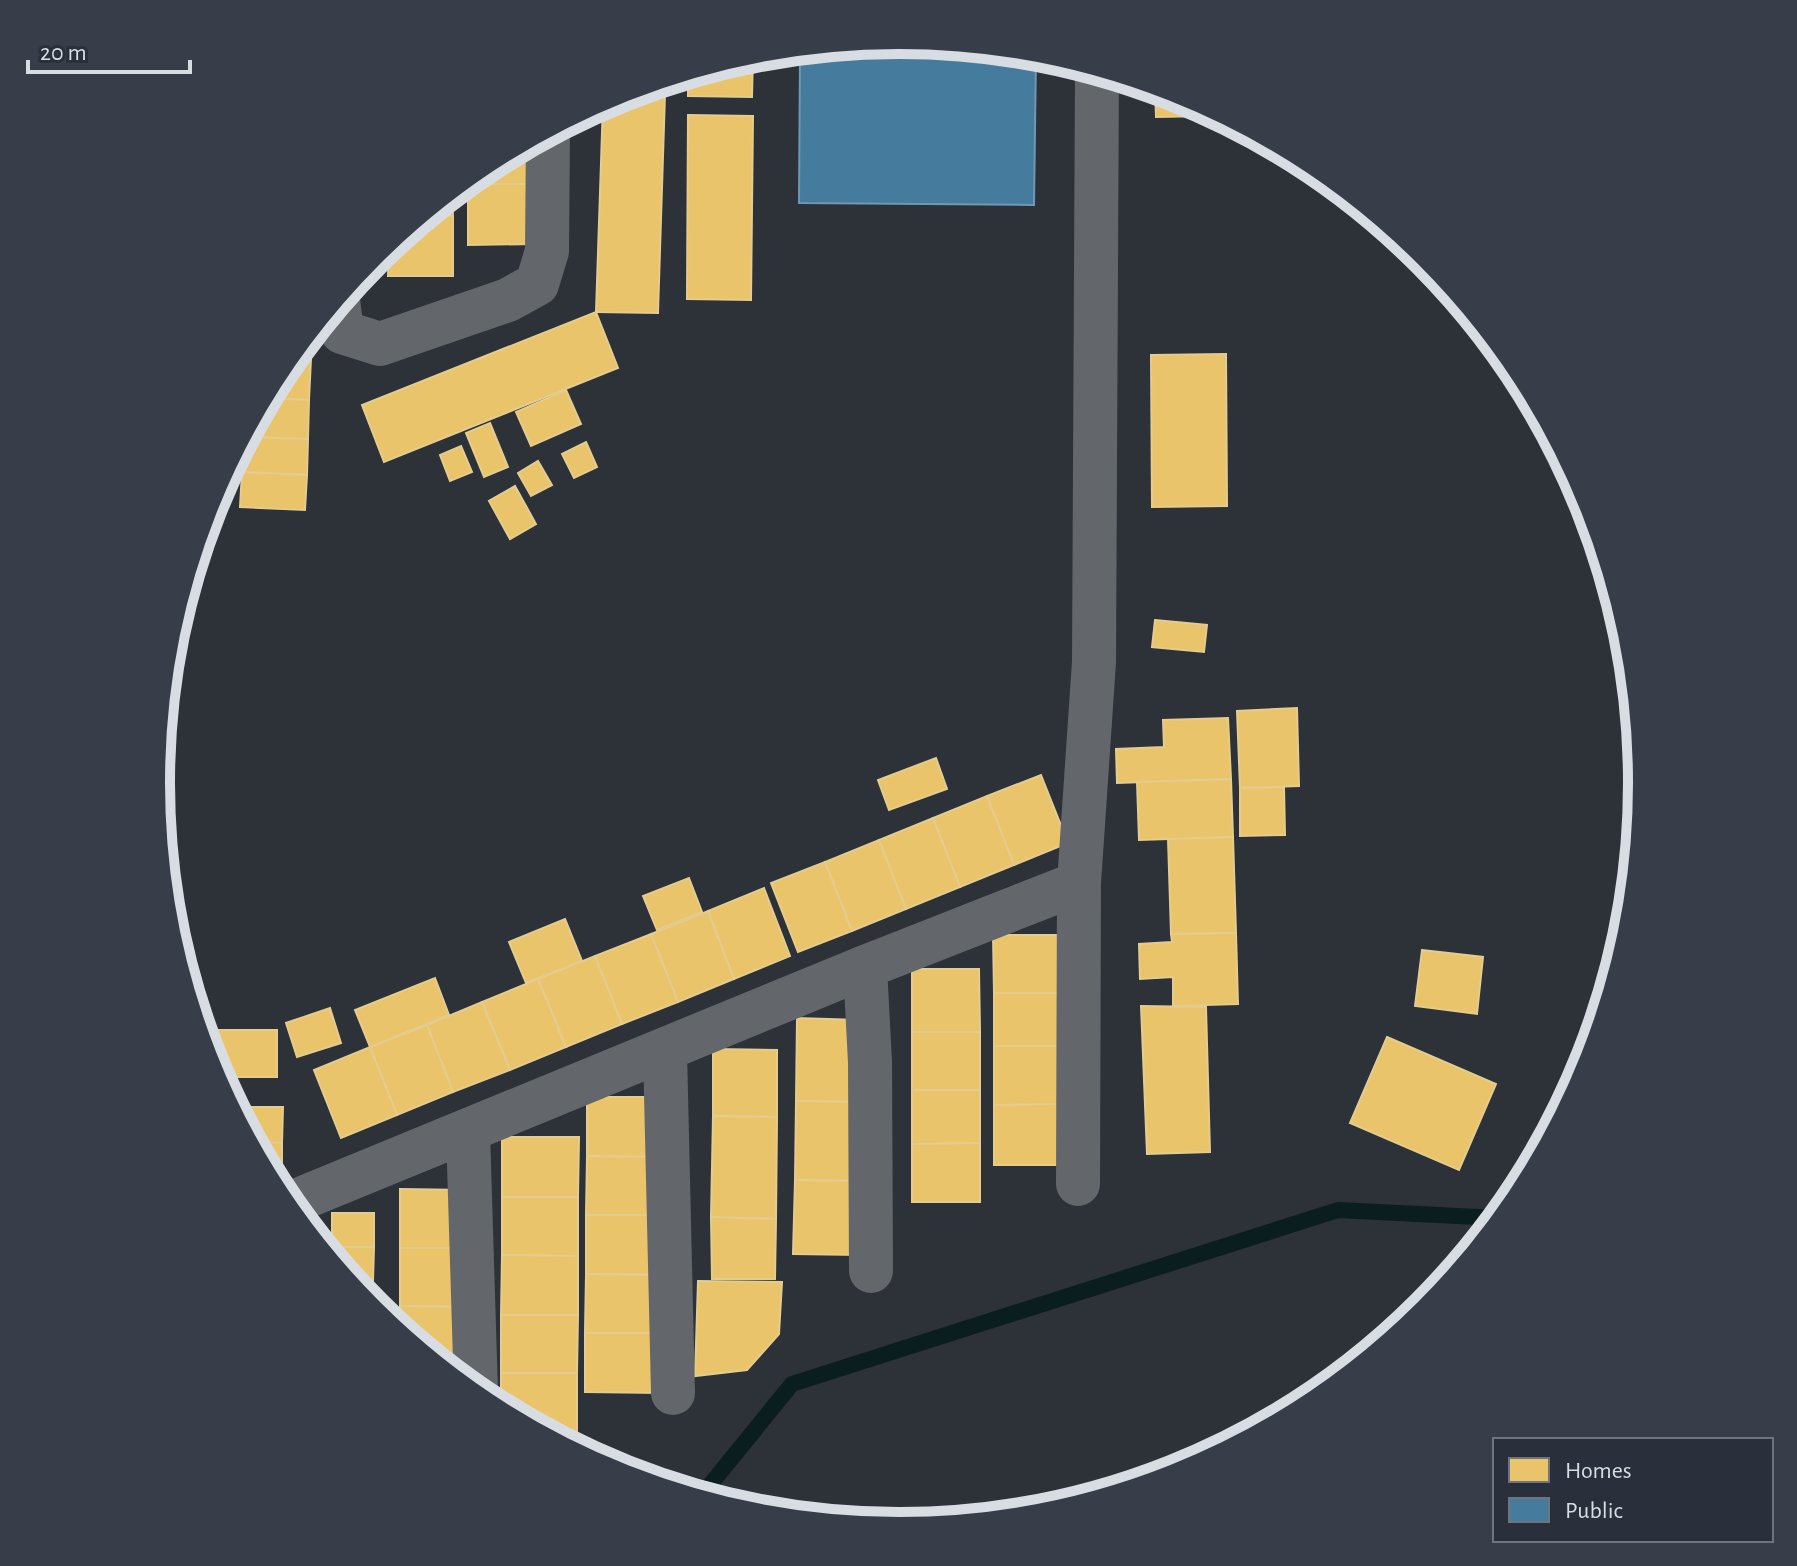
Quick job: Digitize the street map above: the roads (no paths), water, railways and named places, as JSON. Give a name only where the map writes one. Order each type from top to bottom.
[{"type":"street","points":[[1078,1184],[1079,883],[1094,662],[1097,82]]},
{"type":"street","points":[[340,315],[342,332],[380,344],[508,300],[537,284],[547,251],[548,144]]},
{"type":"street","points":[[300,1199],[865,967],[1079,883]]},
{"type":"street","points":[[865,967],[870,1062],[871,1271]]},
{"type":"street","points":[[665,1051],[673,1393]]},
{"type":"street","points":[[468,1131],[475,1376]]},
{"type":"waterway","points":[[709,1487],[792,1384],[1338,1210],[1484,1217]]}]
